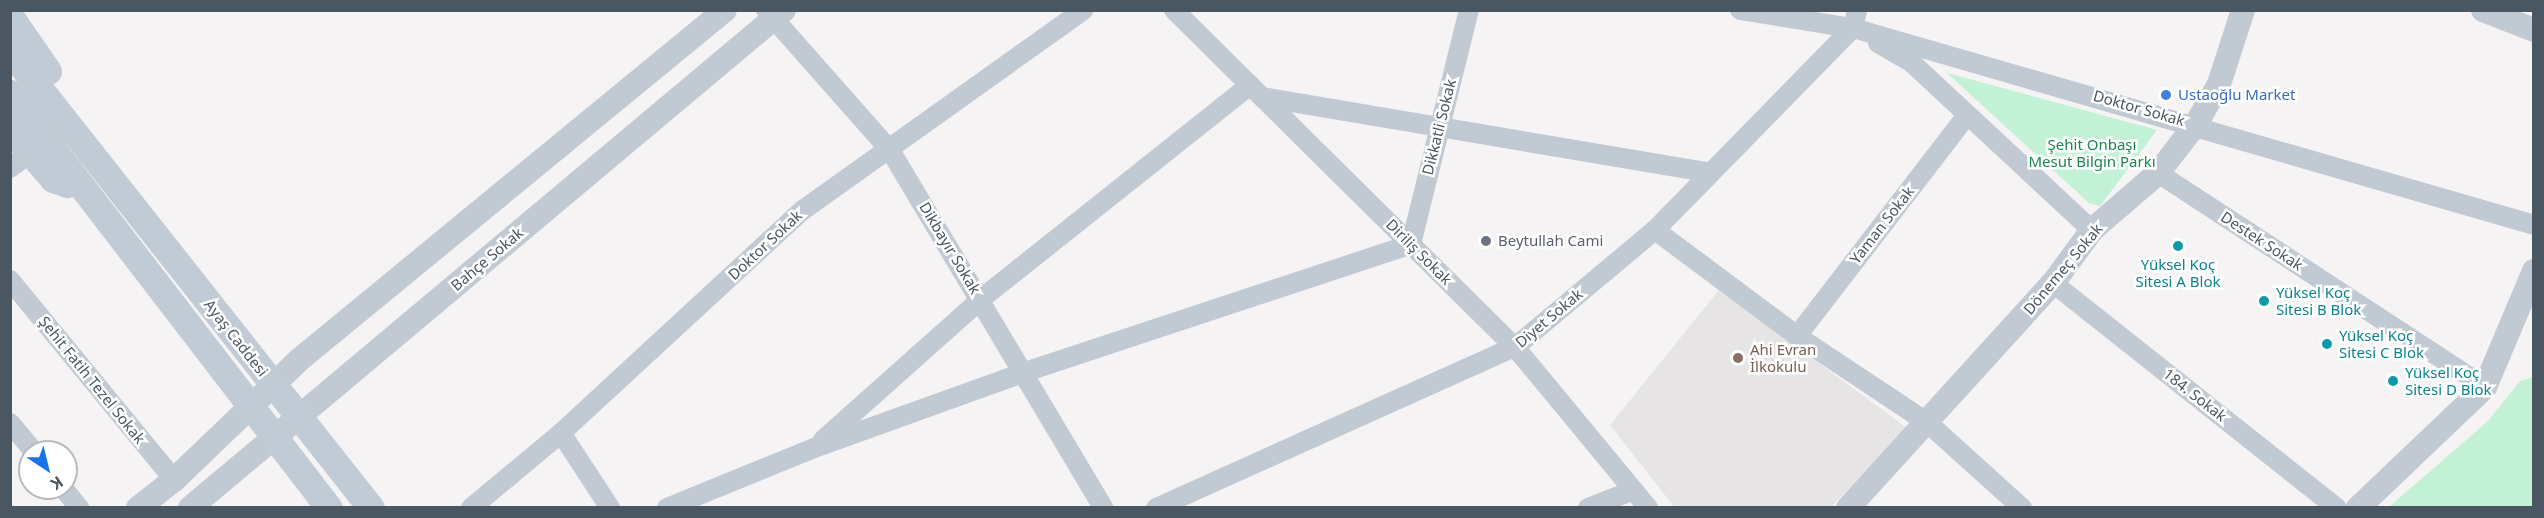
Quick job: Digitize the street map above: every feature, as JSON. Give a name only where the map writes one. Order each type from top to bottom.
[{"type":"main road","points":[[10,16],[90,134],[102,169]]},
{"type":"main road","name":"Ayaş Caddesi","points":[[10,51],[371,507]]},
{"type":"main road","name":"Ayaş Caddesi","points":[[10,93],[79,188],[329,507]]},
{"type":"main road","points":[[10,129],[20,161],[53,179],[79,188]]},
{"type":"street","points":[[138,507],[174,480],[250,405],[725,10]]},
{"type":"street","name":"Doktor Sokak","points":[[471,507],[561,433],[802,210],[890,150],[1083,10]]},
{"type":"street","name":"Diriliş Sokak","points":[[1174,10],[1515,347],[1648,507]]},
{"type":"street","name":"Dikkatli Sokak","points":[[1411,244],[1469,10]]},
{"type":"street","name":"Doktor Sokak","points":[[1740,10],[1855,20],[2534,225]]},
{"type":"street","name":"Dönemeç Sokak","points":[[1848,507],[1928,423],[2053,283],[2091,230],[2158,173],[2196,124],[2219,84],[2243,10]]},
{"type":"street","points":[[2483,10],[2534,30]]},
{"type":"street","name":"Dikbayır Sokak","points":[[775,13],[890,150],[981,299],[1022,373],[1103,507]]},
{"type":"street","name":"Bahçe Sokak","points":[[190,507],[277,439],[299,416],[775,13]]},
{"type":"street","points":[[1855,20],[1912,63],[2091,230]]},
{"type":"street","name":"Diyet Sokak","points":[[1156,507],[1515,347],[1655,230],[1855,20]]},
{"type":"street","points":[[814,448],[981,299],[1256,91],[1439,127],[1710,173]]},
{"type":"street","name":"Yaman Sokak","points":[[1797,336],[1966,115]]},
{"type":"street","name":"Destek Sokak","points":[[2158,173],[2486,387]]},
{"type":"street","points":[[1655,230],[1797,336],[1928,423],[2022,507]]},
{"type":"street","points":[[667,507],[814,448],[1022,373],[1411,244]]},
{"type":"street","points":[[2358,507],[2486,387],[2534,271]]},
{"type":"street","name":"Şehit Fatih Tezel Sokak","points":[[10,280],[174,480]]},
{"type":"street","name":"184. Sokak","points":[[2053,283],[2337,507]]},
{"type":"street","points":[[10,423],[24,440]]},
{"type":"street","points":[[561,433],[610,507]]},
{"type":"street","points":[[1588,507],[1634,490]]},
{"type":"street","points":[[1618,507],[1634,490]]},
{"type":"shaded area","name":"Ahi Evran İlkokulu","points":[[1719,290],[1907,428],[1831,507],[1675,508],[1610,425]]},
{"type":"green space","name":"Şehit Onbaşı Mesut Bilgin Parkı","points":[[1947,73],[2157,130],[2100,206],[2089,203]]},
{"type":"green space","points":[[2533,377],[2533,507],[2389,507],[2488,421],[2520,381]]},
{"type":"place","name":"Ustaoğlu Market","points":[[2166,95]]},
{"type":"place","name":"Beytullah Cami","points":[[1486,241]]},
{"type":"place","name":"Yüksel Koç Sitesi A Blok","points":[[2178,246]]},
{"type":"place","name":"Yüksel Koç Sitesi B Blok","points":[[2264,301]]},
{"type":"place","name":"Yüksel Koç Sitesi C Blok","points":[[2327,344]]},
{"type":"place","name":"Ahi Evran İlkokulu","points":[[1738,358]]},
{"type":"place","name":"Yüksel Koç Sitesi D Blok","points":[[2393,381]]}]
